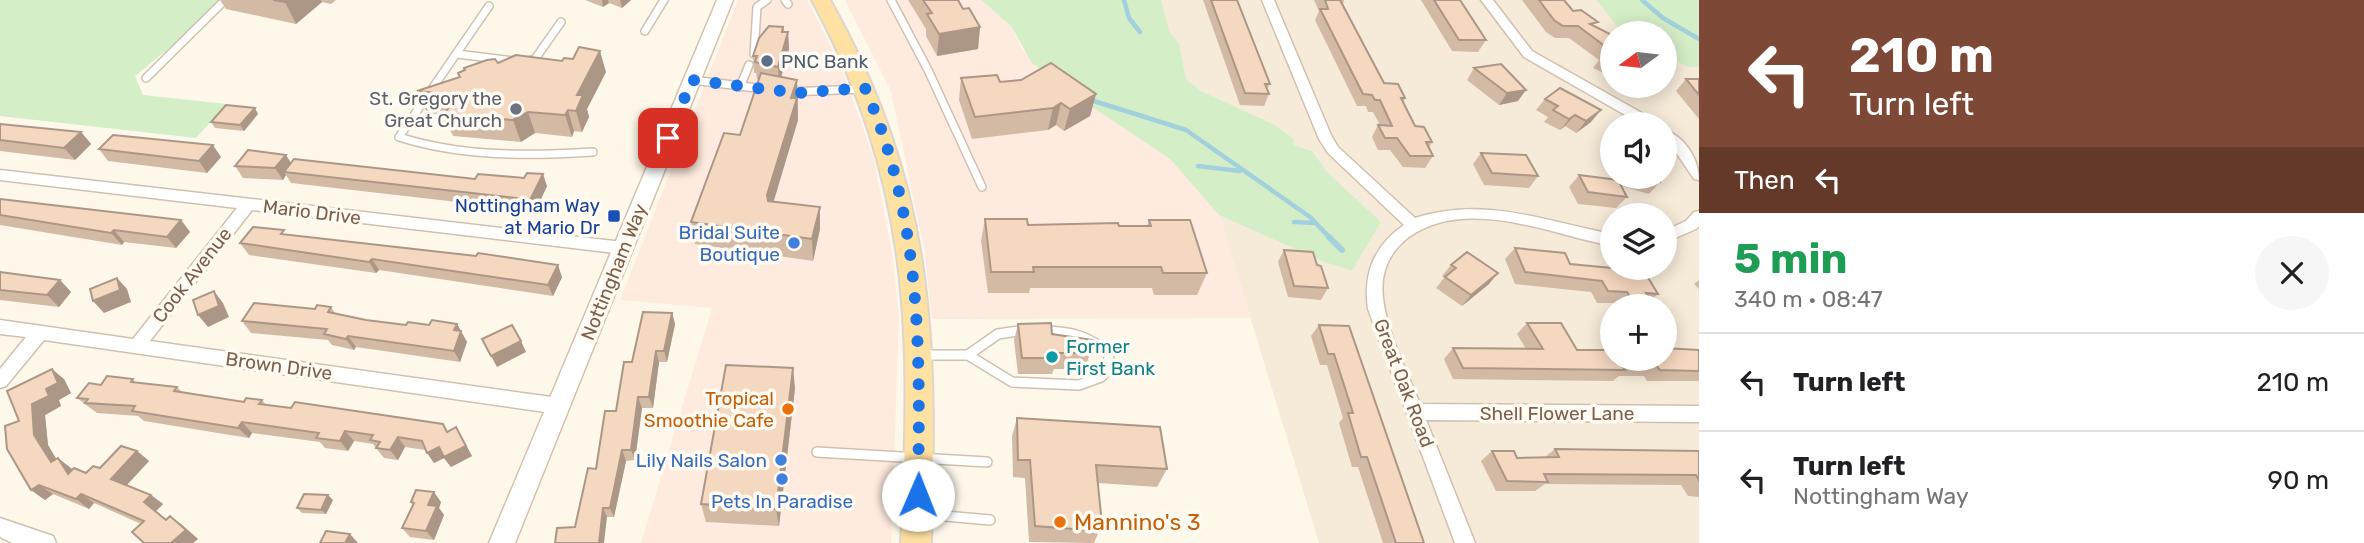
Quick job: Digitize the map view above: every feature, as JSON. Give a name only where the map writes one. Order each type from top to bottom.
[{"type":"main road","points":[[821,0],[865,88],[883,137],[905,221],[920,355],[916,543]]},
{"type":"street","name":"Nottingham Way","points":[[502,543],[725,0]]},
{"type":"street","points":[[1268,0],[1324,136],[1333,150],[1414,226]]},
{"type":"street","points":[[1487,0],[1518,45],[1534,59],[1629,112]]},
{"type":"street","points":[[1677,145],[1699,175]]},
{"type":"street","name":"Mario Drive","points":[[0,175],[623,248]]},
{"type":"street","name":"Cook Avenue","points":[[137,346],[248,204]]},
{"type":"street","name":"Great Oak Road","points":[[1465,543],[1379,320],[1374,282],[1378,264],[1386,248],[1414,226],[1444,216],[1488,214],[1600,237]]},
{"type":"street","points":[[1677,232],[1699,216]]},
{"type":"street","name":"Brown Drive","points":[[0,327],[559,406]]},
{"type":"street","points":[[0,381],[40,333]]},
{"type":"street","name":"Shell Flower Lane","points":[[1415,412],[1699,414]]},
{"type":"street","points":[[0,527],[13,534],[46,543]]},
{"type":"lane","points":[[146,78],[225,0]]},
{"type":"lane","points":[[645,31],[664,0]]},
{"type":"lane","points":[[754,54],[757,7],[767,0]]},
{"type":"lane","points":[[891,0],[928,70],[982,187]]},
{"type":"lane","points":[[489,6],[400,137],[419,145],[536,156],[593,152]]},
{"type":"lane","points":[[457,54],[528,61],[535,59],[561,22]]},
{"type":"lane","points":[[740,87],[750,65]]},
{"type":"lane","points":[[692,80],[797,93],[865,88]]},
{"type":"lane","points":[[920,355],[968,355],[1012,382],[1079,385],[1101,377],[1110,364],[1109,354],[1092,338],[1064,331],[1009,330],[998,334],[968,355]]},
{"type":"lane","points":[[817,452],[986,461]]},
{"type":"lane","points":[[917,514],[990,520]]},
{"type":"shaded area","points":[[738,0],[807,0],[840,64],[873,156],[892,252],[899,318],[891,543],[641,543],[712,308],[620,300]]},
{"type":"shaded area","points":[[845,0],[981,0],[1011,26],[1022,49],[1059,85],[1170,159],[1219,215],[1250,318],[932,319],[924,248],[891,91]]},
{"type":"shaded area","points":[[1161,0],[1699,0],[1699,543],[1319,543],[1219,215],[1324,262],[1352,271],[1381,222],[1328,173],[1312,151],[1294,145],[1273,124],[1201,91],[1186,79],[1179,43],[1170,33]]},
{"type":"green space","points":[[0,0],[228,0],[135,76],[143,95],[227,104],[196,138],[0,116]]},
{"type":"green space","points":[[981,0],[1161,0],[1170,33],[1179,43],[1186,79],[1201,91],[1273,124],[1293,138],[1294,145],[1312,151],[1328,173],[1381,222],[1352,271],[1324,262],[1219,215],[1170,159],[1059,85],[1049,74],[1032,63],[1011,26]]},
{"type":"green space","points":[[1597,0],[1699,0],[1699,67],[1688,67],[1677,62],[1677,21],[1613,21]]},
{"type":"building","points":[[923,0],[958,0],[963,9],[969,8],[980,27],[939,34],[927,14],[932,13]]},
{"type":"building","points":[[1211,0],[1237,0],[1270,84],[1265,84],[1269,94],[1245,93]]},
{"type":"building","points":[[1325,0],[1340,0],[1384,83],[1398,84],[1405,98],[1401,98],[1415,126],[1424,127],[1432,142],[1426,142],[1433,156],[1410,156],[1397,138],[1385,138],[1378,125],[1392,126],[1380,100],[1363,94],[1320,9],[1328,9]]},
{"type":"building","points":[[1434,0],[1460,0],[1486,40],[1459,40]]},
{"type":"building","points":[[1539,0],[1564,0],[1573,11],[1581,10],[1598,22],[1590,24],[1600,29],[1600,42],[1578,26],[1563,26],[1554,20]]},
{"type":"building","points":[[769,26],[783,27],[782,32],[788,32],[778,67],[755,62],[757,56],[753,56],[759,38]]},
{"type":"building","points":[[579,47],[600,51],[577,95],[583,95],[576,111],[568,110],[565,115],[528,112],[513,120],[444,115],[450,105],[432,103],[438,93],[417,91],[460,77],[458,73],[465,70],[464,68],[487,60],[495,59],[498,63],[516,55],[562,61],[564,58],[573,59]]},
{"type":"building","points":[[1051,63],[1096,94],[1070,109],[1061,103],[1053,108],[975,117],[961,78],[997,75],[1000,82],[1021,80]]},
{"type":"building","points":[[1501,64],[1526,90],[1507,93],[1474,68]]},
{"type":"building","points":[[761,73],[797,80],[791,98],[797,98],[767,195],[768,201],[820,207],[812,239],[691,222],[724,133],[740,135]]},
{"type":"building","points":[[1686,79],[1699,79],[1699,95]]},
{"type":"building","points":[[1560,88],[1601,110],[1586,121],[1575,115],[1569,119],[1553,110],[1558,106],[1545,99]]},
{"type":"building","points":[[226,105],[255,108],[240,125],[211,122]]},
{"type":"building","points":[[0,124],[81,132],[64,148],[0,140]]},
{"type":"building","points":[[113,135],[213,145],[199,161],[99,149]]},
{"type":"building","points":[[248,150],[286,155],[275,168],[235,166]]},
{"type":"building","points":[[1481,153],[1526,155],[1538,176],[1492,173]]},
{"type":"building","points":[[294,159],[475,179],[478,174],[524,178],[527,173],[543,174],[529,202],[514,200],[516,198],[284,172]]},
{"type":"building","points":[[1579,175],[1600,178],[1600,189],[1623,189],[1627,197],[1588,192]]},
{"type":"building","points":[[0,199],[181,220],[167,237],[114,230],[111,233],[0,215]]},
{"type":"building","points":[[985,219],[1027,219],[1028,225],[1118,223],[1119,226],[1151,226],[1149,220],[1190,220],[1207,273],[1163,273],[1161,267],[1033,267],[1034,272],[991,272]]},
{"type":"building","points":[[253,227],[284,230],[281,234],[476,256],[478,253],[558,265],[548,285],[240,243]]},
{"type":"building","points":[[1515,248],[1565,253],[1570,264],[1600,267],[1600,280],[1649,280],[1658,294],[1608,291],[1602,281],[1525,272]]},
{"type":"building","points":[[1284,250],[1313,252],[1328,288],[1294,286]]},
{"type":"building","points":[[1467,252],[1498,273],[1471,295],[1445,277],[1456,268],[1451,265]]},
{"type":"building","points":[[0,272],[60,280],[47,295],[0,290]]},
{"type":"building","points":[[117,278],[120,290],[93,301],[90,289]]},
{"type":"building","points":[[214,291],[219,306],[198,315],[193,300]]},
{"type":"building","points":[[254,303],[315,309],[317,305],[331,307],[328,312],[406,325],[408,322],[429,325],[432,320],[457,324],[454,330],[461,331],[454,351],[348,336],[346,339],[324,334],[327,329],[242,321]]},
{"type":"building","points":[[643,312],[672,313],[664,351],[656,351],[649,397],[638,397],[631,450],[622,450],[610,508],[603,508],[599,543],[555,543],[557,528],[575,527],[588,468],[596,469],[605,411],[616,411],[624,362],[632,362]]},
{"type":"building","points":[[1051,323],[1052,334],[1093,340],[1090,353],[1056,353],[1057,358],[1022,358],[1018,324]]},
{"type":"building","points":[[1527,323],[1561,323],[1577,350],[1600,350],[1600,370],[1463,368],[1453,348],[1543,349]]},
{"type":"building","points":[[512,325],[521,341],[491,356],[482,339]]},
{"type":"building","points":[[1319,325],[1349,326],[1424,543],[1396,543],[1367,457],[1361,457],[1348,413],[1353,413],[1334,354],[1328,354]]},
{"type":"building","points":[[1677,349],[1699,350],[1699,371],[1677,370]]},
{"type":"building","points":[[726,365],[793,368],[776,509],[701,504]]},
{"type":"building","points":[[52,369],[58,383],[46,389],[49,396],[32,404],[34,435],[51,462],[58,458],[68,474],[74,468],[86,473],[93,466],[100,468],[121,446],[137,451],[111,479],[151,495],[144,502],[166,520],[170,516],[186,530],[171,543],[144,543],[132,532],[144,521],[81,494],[76,499],[39,485],[31,490],[7,449],[5,426],[19,421],[7,391]]},
{"type":"building","points":[[107,376],[133,379],[131,382],[177,387],[174,391],[244,402],[246,398],[262,400],[259,404],[291,408],[295,402],[443,424],[447,432],[456,427],[466,446],[444,457],[439,447],[427,453],[422,441],[398,437],[390,450],[376,448],[380,442],[370,440],[373,435],[345,431],[340,441],[316,438],[319,433],[242,422],[238,428],[132,411],[135,406],[85,403],[88,399],[77,398],[89,383],[101,385]]},
{"type":"building","points":[[1017,418],[1160,427],[1167,469],[1096,465],[1102,524],[1099,524],[1100,531],[1035,526],[1030,460],[1018,460]]},
{"type":"building","points":[[1555,449],[1699,451],[1699,480],[1696,475],[1544,474],[1548,482],[1507,481],[1492,451],[1514,451],[1517,458],[1559,457]]},
{"type":"building","points":[[416,490],[434,492],[428,505],[437,506],[426,531],[402,528],[414,503],[411,502]]},
{"type":"building","points":[[304,494],[328,495],[321,510],[297,508]]},
{"type":"building","points":[[326,531],[350,534],[345,543],[320,543]]},
{"type":"waterway","points":[[1124,0],[1129,18],[1140,32]]},
{"type":"waterway","points":[[1642,0],[1663,18],[1699,39]]},
{"type":"waterway","points":[[1094,101],[1186,130],[1310,217],[1331,239]]},
{"type":"waterway","points":[[1198,166],[1240,171]]},
{"type":"waterway","points":[[1294,222],[1315,223]]},
{"type":"waterway","points":[[1331,239],[1342,250]]},
{"type":"place","name":"PNC Bank","points":[[767,61]]},
{"type":"place","name":"St. Gregory the Great Church","points":[[516,109]]},
{"type":"place","name":"Nottingham Way at Mario Dr","points":[[614,216]]},
{"type":"place","name":"Bridal Suite Boutique","points":[[794,243]]},
{"type":"place","name":"Former First Bank","points":[[1052,357]]},
{"type":"place","name":"Tropical Smoothie Cafe","points":[[788,409]]},
{"type":"place","name":"Lily Nails Salon","points":[[781,460]]},
{"type":"place","name":"Pets In Paradise","points":[[782,479]]},
{"type":"place","name":"Mannino's 3","points":[[1060,522]]},
{"type":"route","points":[[668,138],[692,80],[797,93],[865,88],[896,184],[914,280],[920,344],[918,495]]}]
